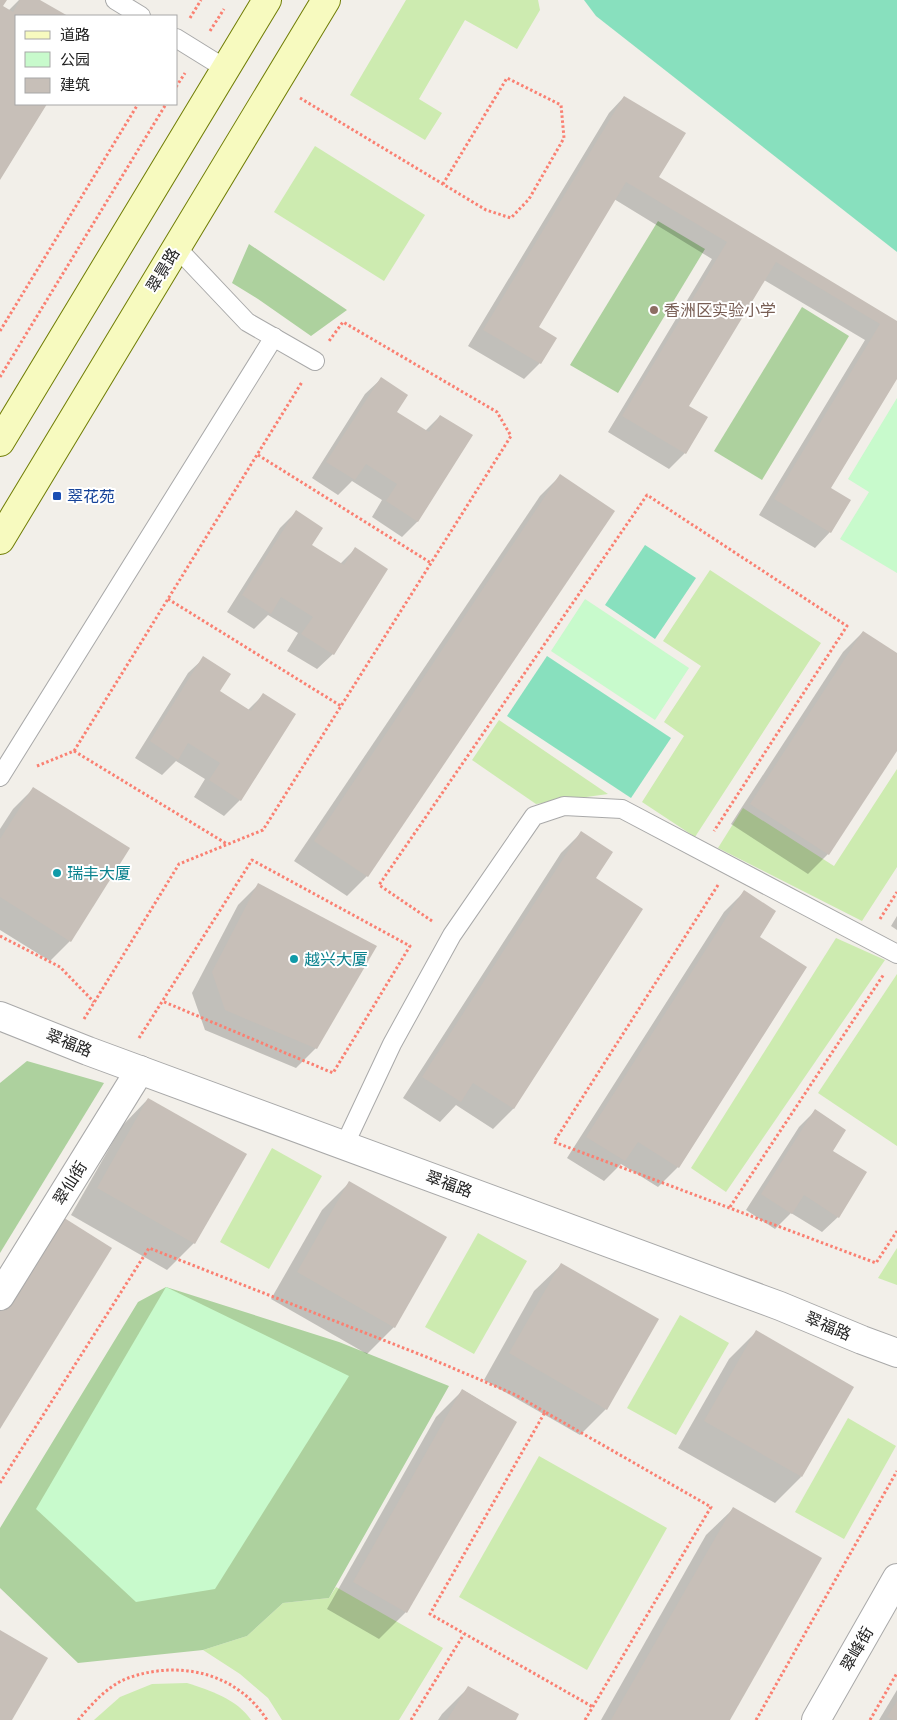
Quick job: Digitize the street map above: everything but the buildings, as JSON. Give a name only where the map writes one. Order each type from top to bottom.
[{"type":"main road","points":[[0,442],[267,0]]},
{"type":"main road","name":"翠景路","points":[[0,540],[326,0]]},
{"type":"street","name":"翠福路","points":[[0,1016],[131,1067],[780,1306],[897,1353]]},
{"type":"street","name":"翠仙街","points":[[0,1296],[131,1067]]},
{"type":"street","name":"翠峰街","points":[[816,1720],[897,1578]]},
{"type":"lane","points":[[114,0],[138,15]]},
{"type":"lane","points":[[178,39],[226,69]]},
{"type":"lane","points":[[177,248],[247,322],[315,361]]},
{"type":"lane","points":[[0,777],[274,337]]},
{"type":"lane","points":[[344,1146],[392,1044],[452,935],[534,816],[564,806],[622,809],[897,954]]},
{"type":"path","points":[[276,84],[486,210],[511,218],[529,199],[564,138],[561,104],[507,78],[443,184]]},
{"type":"path","points":[[0,331],[137,105]]},
{"type":"path","points":[[0,376],[165,105]]},
{"type":"path","points":[[0,936],[60,968],[94,1002],[179,864],[264,830],[511,436],[498,412],[343,322],[315,361],[74,751],[37,766]]},
{"type":"path","points":[[258,455],[431,563]]},
{"type":"path","points":[[452,935],[379,885],[647,495],[847,626],[701,851]]},
{"type":"path","points":[[168,599],[341,706]]},
{"type":"path","points":[[74,751],[228,844]]},
{"type":"path","points":[[131,1067],[162,1001],[252,860],[410,946],[333,1073],[162,1001]]},
{"type":"path","points":[[730,866],[554,1142],[730,1206],[876,1263],[897,1231]]},
{"type":"path","points":[[868,938],[897,892]]},
{"type":"path","points":[[730,1206],[886,971]]},
{"type":"path","points":[[0,1483],[149,1248],[437,1362],[516,1395],[711,1507],[585,1720]]},
{"type":"path","points":[[545,1412],[430,1614],[593,1707]]},
{"type":"path","points":[[756,1720],[897,1471]]},
{"type":"path","points":[[411,1720],[464,1634]]},
{"type":"path","points":[[78,1720],[100,1695],[130,1677],[165,1669],[200,1672],[233,1685],[260,1708],[267,1720]]},
{"type":"path","points":[[870,1720],[897,1673]]},
{"type":"green space","points":[[406,0],[538,0],[540,10],[517,49],[465,20],[419,99],[442,113],[425,140],[350,95]]},
{"type":"green space","points":[[584,0],[897,0],[897,252],[596,16]]},
{"type":"green space","points":[[315,146],[425,215],[384,281],[274,212]]},
{"type":"green space","points":[[658,221],[705,249],[618,393],[570,365]]},
{"type":"green space","points":[[249,244],[347,310],[311,336],[232,283]]},
{"type":"green space","points":[[802,307],[849,336],[762,480],[714,451]]},
{"type":"green space","points":[[897,398],[897,573],[840,539],[869,492],[848,479]]},
{"type":"green space","points":[[645,545],[696,578],[655,639],[605,605]]},
{"type":"green space","points":[[710,570],[821,643],[695,837],[642,802],[684,736],[664,722],[701,666],[663,641]]},
{"type":"green space","points":[[585,599],[689,668],[655,720],[551,651]]},
{"type":"green space","points":[[547,656],[671,738],[631,798],[507,716]]},
{"type":"green space","points":[[499,720],[608,794],[536,804],[472,760]]},
{"type":"green space","points":[[897,769],[897,867],[862,921],[718,848],[743,808],[834,866]]},
{"type":"green space","points":[[836,938],[885,960],[726,1192],[691,1168]]},
{"type":"green space","points":[[897,974],[897,1146],[818,1093]]},
{"type":"green space","points":[[27,1061],[104,1083],[0,1253],[0,1083]]},
{"type":"green space","points":[[272,1148],[322,1176],[269,1269],[220,1242]]},
{"type":"green space","points":[[478,1233],[527,1261],[474,1354],[425,1327]]},
{"type":"green space","points":[[897,1248],[897,1285],[878,1278]]},
{"type":"green space","points":[[166,1287],[339,1342],[449,1386],[329,1598],[283,1603],[247,1636],[203,1650],[78,1663],[0,1588],[0,1528],[138,1302]]},
{"type":"green space","points":[[166,1287],[349,1376],[215,1589],[136,1602],[36,1509]]},
{"type":"green space","points":[[680,1315],[729,1343],[676,1435],[627,1408]]},
{"type":"green space","points":[[848,1418],[896,1446],[844,1539],[795,1512]]},
{"type":"green space","points":[[539,1456],[667,1528],[587,1670],[459,1597]]},
{"type":"green space","points":[[336,1587],[443,1648],[399,1720],[282,1720],[268,1698],[240,1674],[203,1650],[247,1636],[283,1603],[329,1598]]},
{"type":"green space","points":[[187,1683],[222,1696],[238,1706],[251,1720],[94,1720],[120,1697],[152,1684]]},
{"type":"place","name":"香洲区实验小学","points":[[654,310]]},
{"type":"place","name":"翠花苑","points":[[57,496]]},
{"type":"place","name":"瑞丰大厦","points":[[57,873]]},
{"type":"place","name":"越兴大厦","points":[[294,959]]}]
